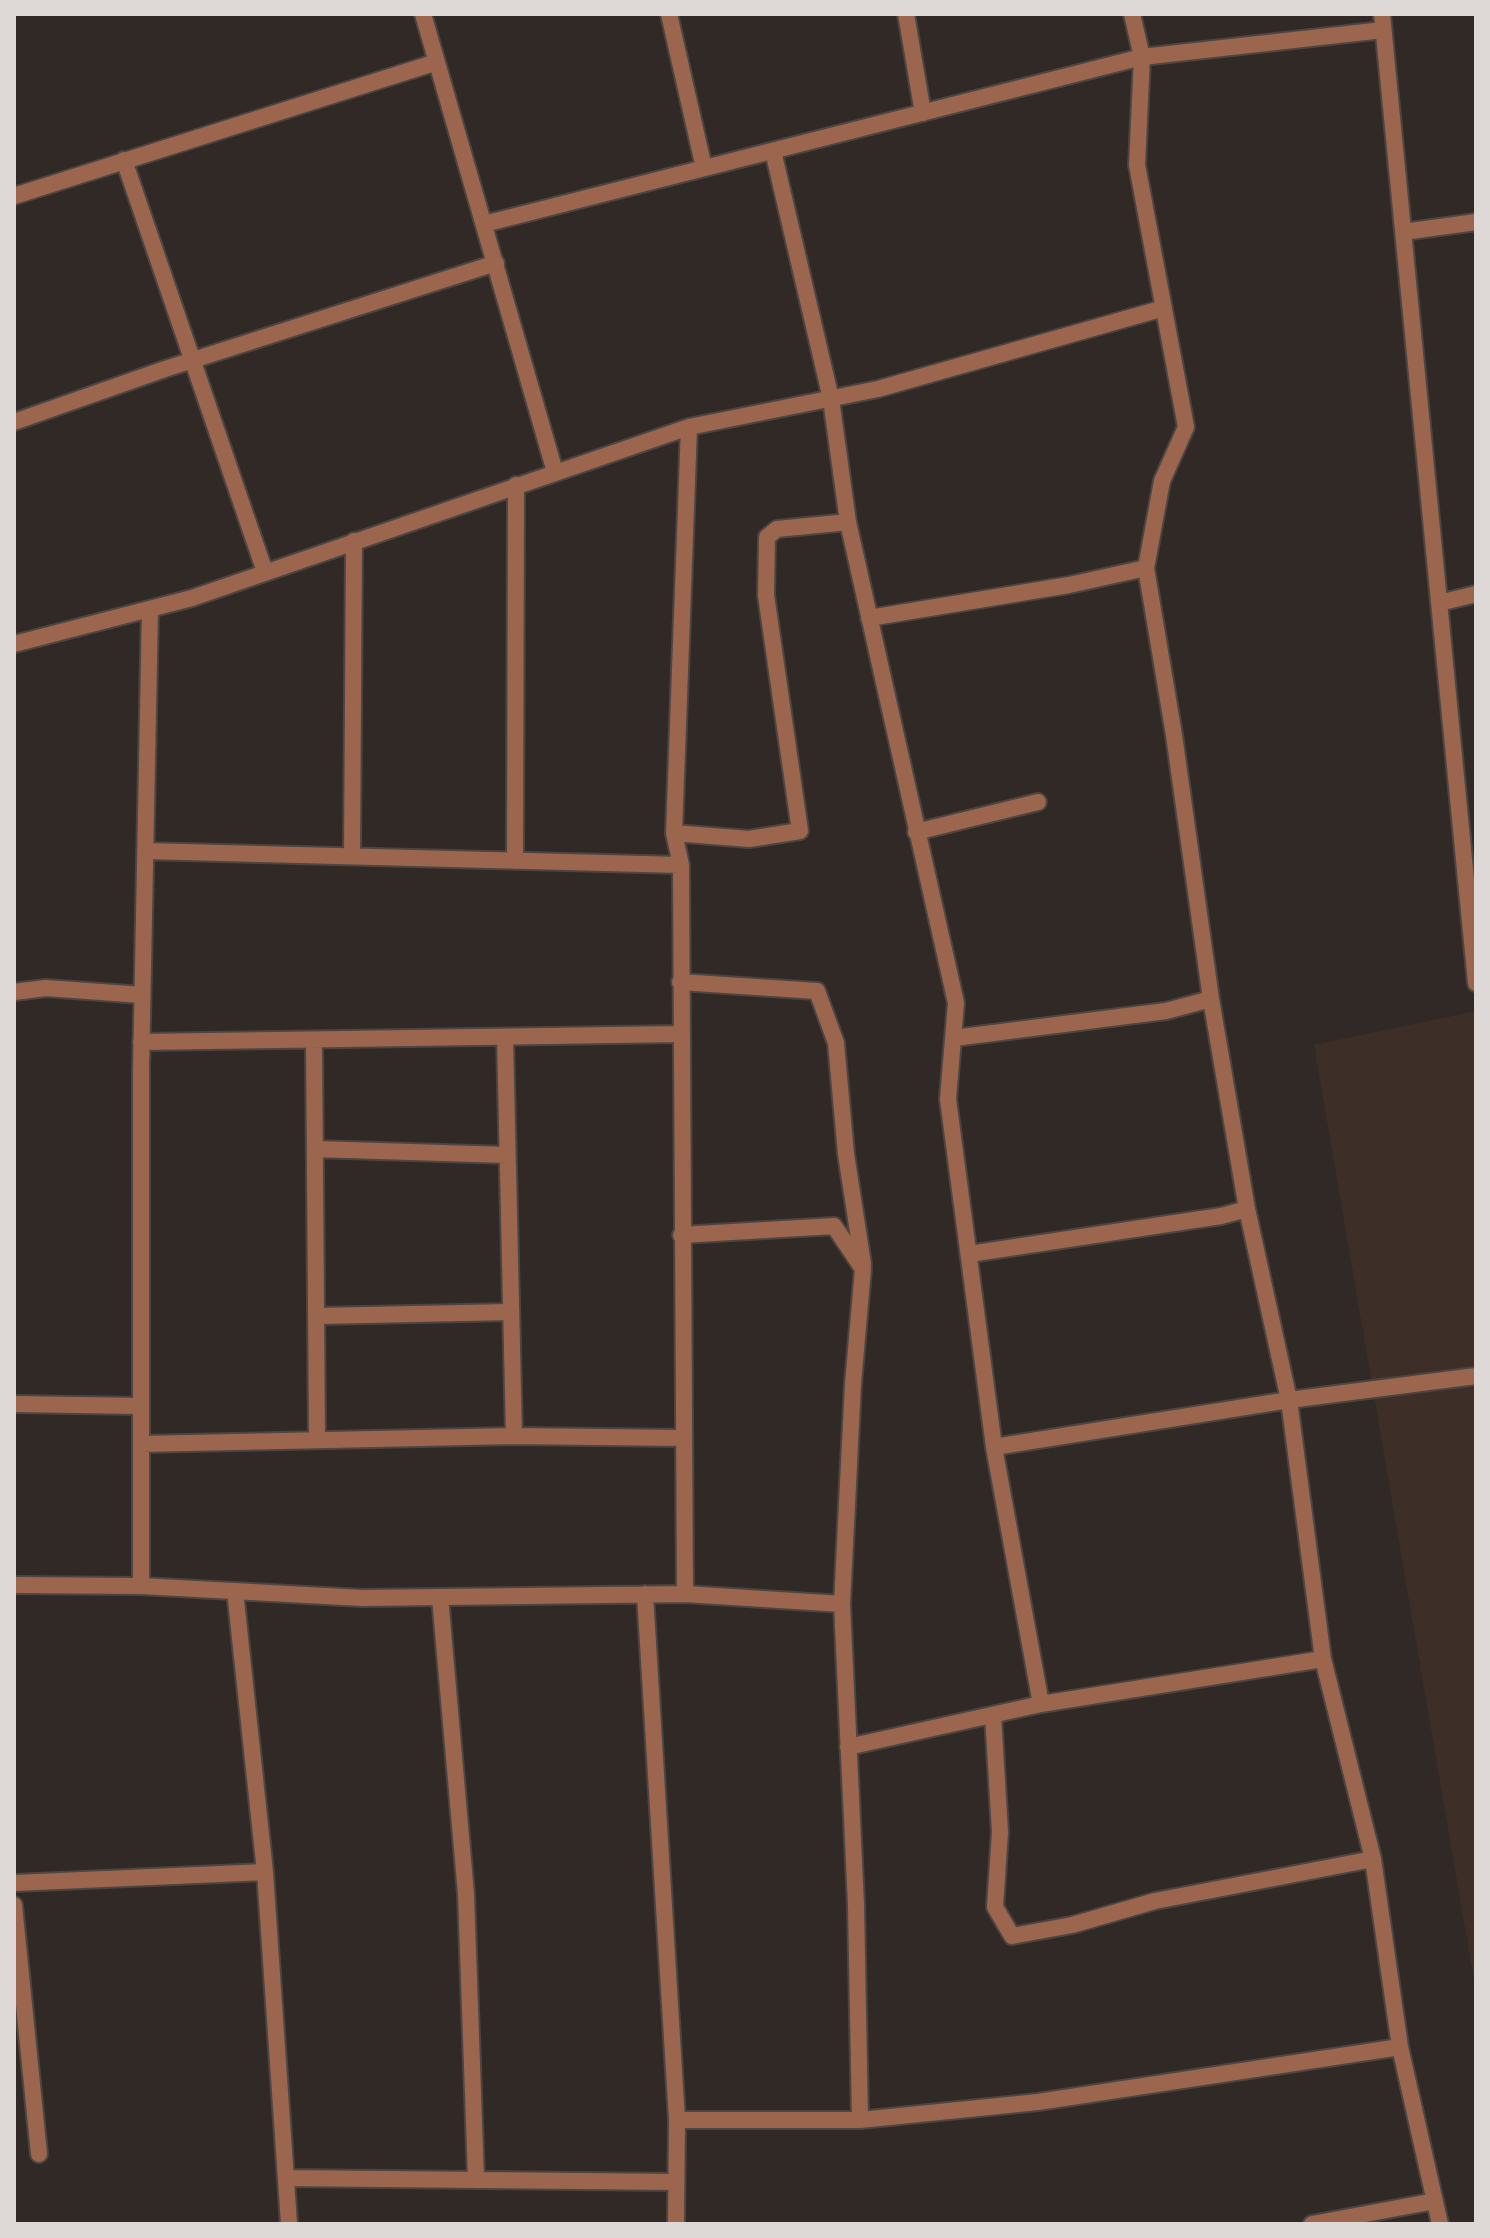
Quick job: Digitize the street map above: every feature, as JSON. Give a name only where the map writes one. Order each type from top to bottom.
[{"type":"street","points":[[423,14],[555,472]]},
{"type":"street","points":[[669,14],[704,168]]},
{"type":"street","points":[[906,14],[923,113]]},
{"type":"street","points":[[1132,14],[1142,57],[1137,165],[1186,427],[1162,481],[1146,568],[1174,735],[1211,999],[1247,1209],[1289,1400],[1323,1659],[1373,1859],[1400,2047],[1440,2224]]},
{"type":"street","points":[[484,224],[1142,57],[1382,22],[1439,603],[1469,833],[1476,983]]},
{"type":"street","points":[[14,196],[437,62]]},
{"type":"street","points":[[773,151],[831,399],[848,522],[956,1003],[948,1099],[994,1447],[1041,1704]]},
{"type":"street","points":[[124,160],[265,572]]},
{"type":"street","points":[[1403,232],[1476,222]]},
{"type":"street","points":[[14,422],[191,361],[496,263]]},
{"type":"street","points":[[14,644],[192,598],[689,427],[878,389],[1164,308]]},
{"type":"street","points":[[685,1594],[681,865],[674,833],[689,427]]},
{"type":"street","points":[[515,861],[516,485]]},
{"type":"street","points":[[674,833],[749,839],[800,831],[766,595],[767,537],[777,529],[848,522]]},
{"type":"street","points":[[352,856],[354,541]]},
{"type":"street","points":[[869,618],[1069,585],[1146,568]]},
{"type":"street","points":[[1439,603],[1476,594]]},
{"type":"street","points":[[141,1586],[141,1042],[150,609]]},
{"type":"street","points":[[916,832],[1038,802]]},
{"type":"street","points":[[145,851],[681,865]]},
{"type":"street","points":[[680,982],[817,991],[836,1043],[846,1154],[863,1269],[853,1384],[842,1604],[856,1905],[860,2120]]},
{"type":"street","points":[[14,992],[46,988],[142,995]]},
{"type":"street","points":[[954,1038],[1166,1011],[1211,999]]},
{"type":"street","points":[[141,1042],[680,1034]]},
{"type":"street","points":[[505,1037],[514,1436]]},
{"type":"street","points":[[314,1040],[317,1439]]},
{"type":"street","points":[[315,1149],[507,1155]]},
{"type":"street","points":[[969,1254],[1221,1216],[1247,1209]]},
{"type":"street","points":[[681,1235],[834,1226],[863,1269]]},
{"type":"street","points":[[317,1316],[511,1312]]},
{"type":"street","points":[[994,1447],[1289,1400],[1476,1376]]},
{"type":"street","points":[[14,1404],[141,1406]]},
{"type":"street","points":[[141,1444],[514,1436],[683,1438]]},
{"type":"street","points":[[14,1585],[141,1586],[362,1598],[685,1594],[842,1604]]},
{"type":"street","points":[[235,1591],[265,1872],[289,2224]]},
{"type":"street","points":[[645,1594],[677,2120],[676,2224]]},
{"type":"street","points":[[440,1597],[466,1894],[476,2179]]},
{"type":"street","points":[[848,1747],[1041,1704],[1323,1659]]},
{"type":"street","points":[[993,1715],[1000,1832],[995,1907],[1012,1936],[1072,1925],[1155,1901],[1373,1859]]},
{"type":"street","points":[[14,1883],[265,1872]]},
{"type":"street","points":[[14,1905],[39,2154]]},
{"type":"street","points":[[677,2120],[860,2120],[1038,2102],[1400,2047]]},
{"type":"street","points":[[286,2178],[676,2182]]},
{"type":"street","points":[[1312,2224],[1435,2201]]},
{"type":"shaded area","points":[[1476,1011],[1476,1992],[1314,1045]]}]
